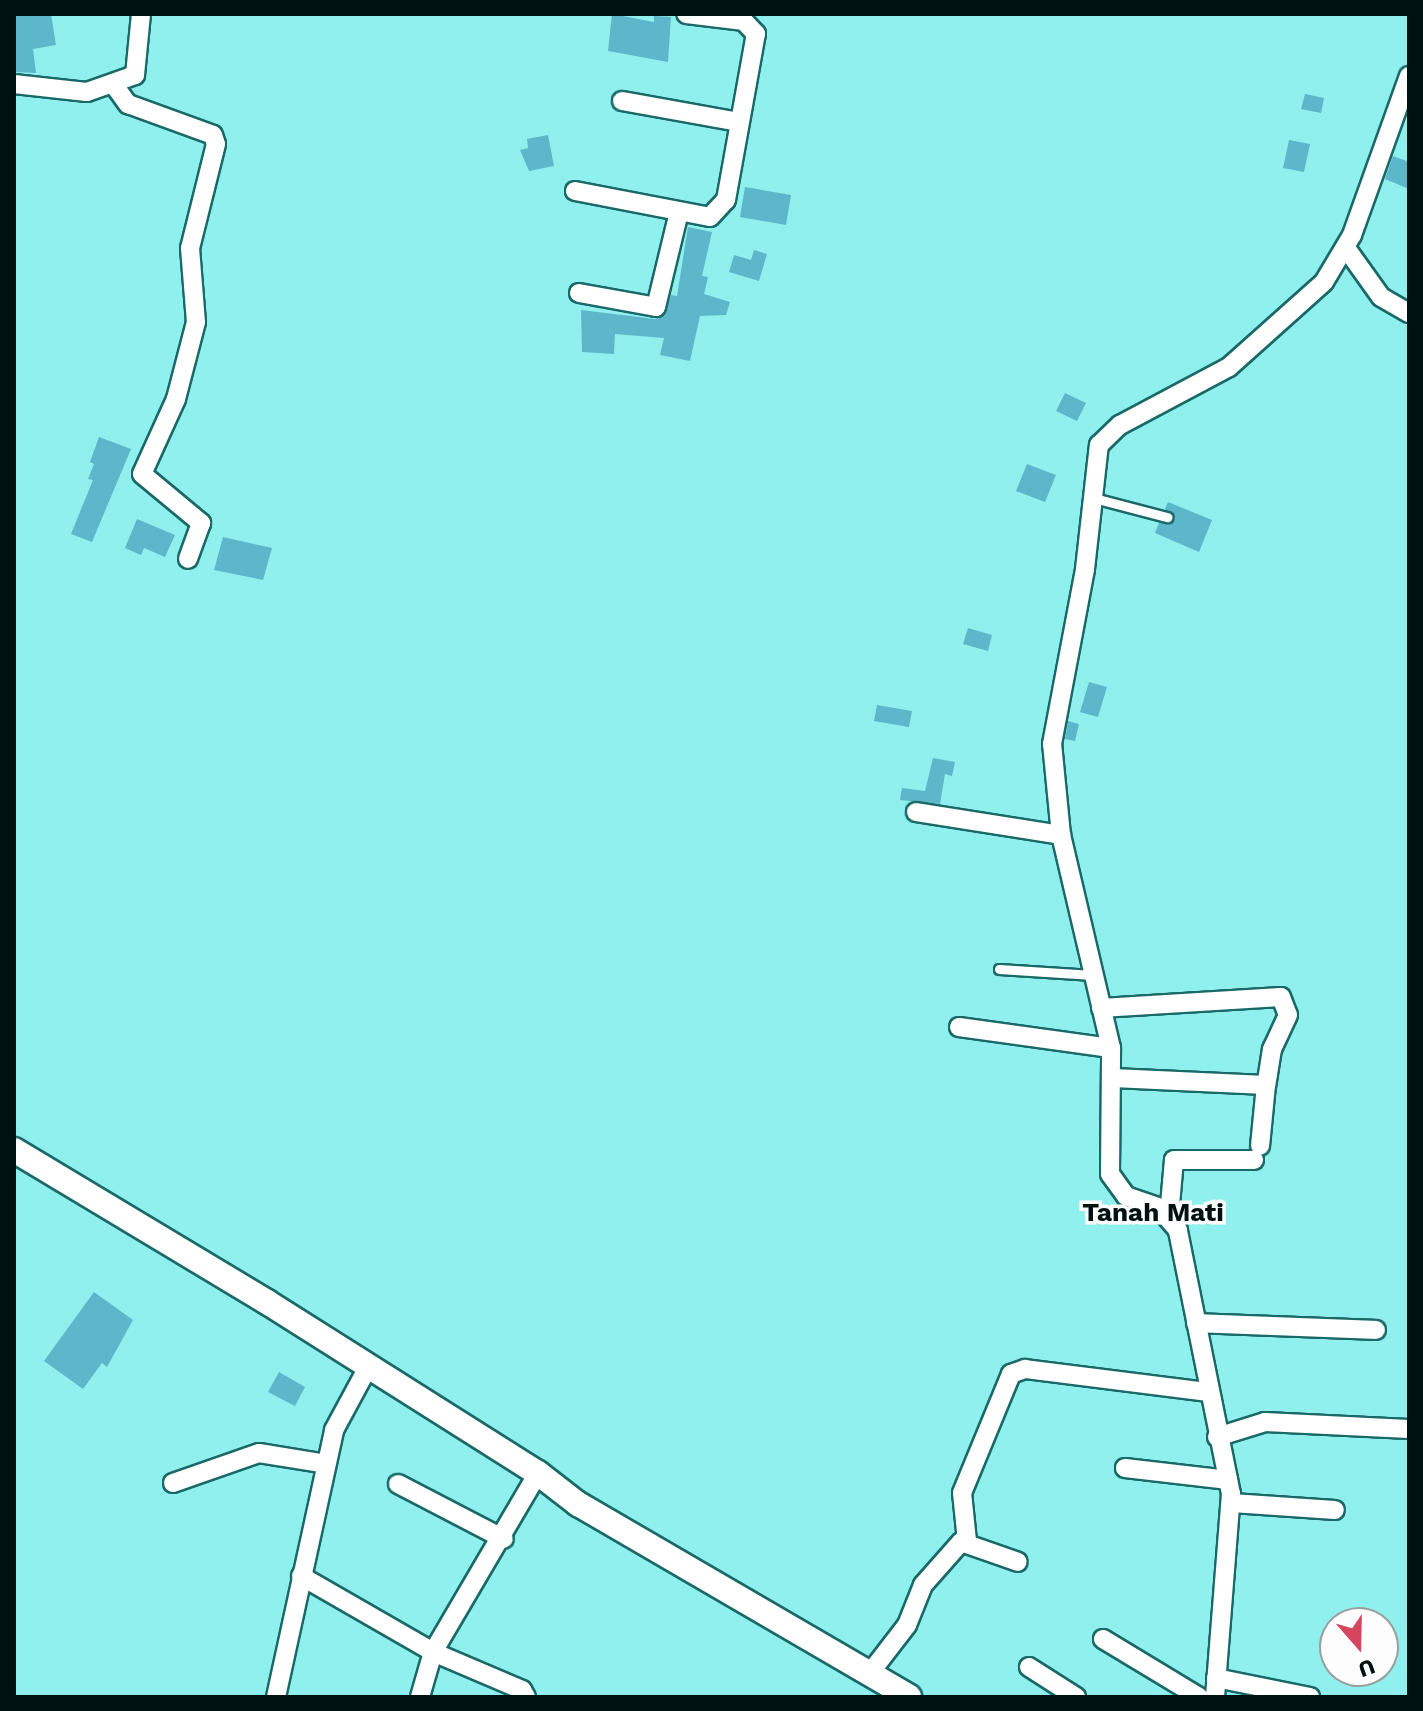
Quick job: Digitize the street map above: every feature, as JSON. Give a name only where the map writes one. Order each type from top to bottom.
[{"type":"main road","points":[[14,1150],[538,1473],[578,1504],[870,1673],[903,1696]]},
{"type":"street","points":[[14,84],[87,92],[114,85],[135,75],[141,14]]},
{"type":"street","points":[[575,191],[710,217],[726,200],[756,34],[744,21],[725,16],[686,14]]},
{"type":"street","points":[[1310,1697],[1215,1688],[1232,1503],[1208,1392],[1182,1241],[1169,1216],[1152,1204],[1126,1196],[1112,1179],[1111,1048],[1061,835],[1052,744],[1085,569],[1096,453],[1108,433],[1201,384],[1260,344],[1324,282],[1346,248],[1409,76]]},
{"type":"street","points":[[114,85],[128,104],[213,135],[216,144],[190,248],[197,313],[192,337],[172,409],[142,474],[201,523],[188,559]]},
{"type":"street","points":[[622,101],[739,122]]},
{"type":"street","points":[[579,293],[656,307],[679,212]]},
{"type":"street","points":[[1346,248],[1381,297],[1409,313]]},
{"type":"street","points":[[916,812],[1061,835]]},
{"type":"street","points":[[1101,1008],[1281,997],[1288,1015],[1272,1049],[1257,1153],[1174,1160],[1169,1216]]},
{"type":"street","points":[[959,1027],[1111,1048]]},
{"type":"street","points":[[1113,1078],[1266,1085]]},
{"type":"street","points":[[1196,1323],[1376,1330]]},
{"type":"street","points":[[276,1697],[326,1464],[342,1412],[368,1367]]},
{"type":"street","points":[[967,1541],[962,1493],[1011,1374],[1025,1369],[1208,1392]]},
{"type":"street","points":[[1217,1437],[1265,1422],[1409,1429]]},
{"type":"street","points":[[173,1483],[259,1453],[326,1464]]},
{"type":"street","points":[[1125,1468],[1228,1480]]},
{"type":"street","points":[[420,1697],[433,1652],[504,1539],[538,1473]]},
{"type":"street","points":[[398,1484],[504,1539]]},
{"type":"street","points":[[1232,1503],[1335,1510]]},
{"type":"street","points":[[967,1541],[1018,1562]]},
{"type":"street","points":[[870,1673],[907,1625],[923,1585],[967,1541]]},
{"type":"street","points":[[301,1576],[433,1652],[522,1690],[526,1697]]},
{"type":"street","points":[[1103,1639],[1199,1697]]},
{"type":"street","points":[[1029,1667],[1076,1697]]},
{"type":"lane","points":[[1090,497],[1167,517]]},
{"type":"lane","points":[[999,969],[1093,975]]},
{"type":"building","points":[[14,14],[51,14],[56,45],[33,49],[36,73],[14,72]]},
{"type":"building","points":[[612,14],[654,22],[654,16],[671,17],[668,62],[608,51]]},
{"type":"building","points":[[1305,94],[1324,98],[1321,113],[1301,109]]},
{"type":"building","points":[[548,135],[554,166],[529,171],[520,150],[528,148],[527,139]]},
{"type":"building","points":[[1289,140],[1310,144],[1304,172],[1283,168]]},
{"type":"building","points":[[1393,156],[1409,162],[1409,189],[1385,179]]},
{"type":"building","points":[[745,187],[791,195],[786,225],[740,217]]},
{"type":"building","points":[[688,227],[712,232],[702,276],[708,277],[704,294],[730,302],[726,315],[700,316],[690,361],[660,355],[664,338],[615,334],[614,354],[582,352],[581,310],[655,319],[665,314],[671,295],[677,296]]},
{"type":"building","points":[[754,250],[767,254],[759,281],[729,272],[734,255],[751,260]]},
{"type":"building","points":[[1065,393],[1086,403],[1077,421],[1056,411]]},
{"type":"building","points":[[99,437],[131,449],[92,542],[71,534],[93,480],[88,479],[94,464],[90,462]]},
{"type":"building","points":[[1027,464],[1056,475],[1045,502],[1016,491]]},
{"type":"building","points":[[1168,502],[1212,520],[1199,552],[1155,533],[1159,523],[1174,520],[1165,509]]},
{"type":"building","points":[[137,519],[175,535],[165,557],[144,548],[141,555],[125,548]]},
{"type":"building","points":[[223,537],[272,548],[263,580],[214,570]]},
{"type":"building","points":[[968,628],[992,635],[988,651],[963,644]]},
{"type":"building","points":[[1089,682],[1107,687],[1098,717],[1080,712]]},
{"type":"building","points":[[877,705],[912,711],[909,727],[874,721]]},
{"type":"building","points":[[1068,721],[1079,724],[1075,741],[1065,739]]},
{"type":"building","points":[[933,758],[955,762],[952,776],[945,774],[940,804],[900,800],[902,788],[925,791]]},
{"type":"building","points":[[94,1292],[133,1320],[107,1367],[102,1363],[83,1389],[44,1361]]},
{"type":"building","points":[[279,1372],[305,1387],[295,1406],[268,1392]]},
{"type":"district","name":"Tanah Mati","points":[[1153,1213]]}]
